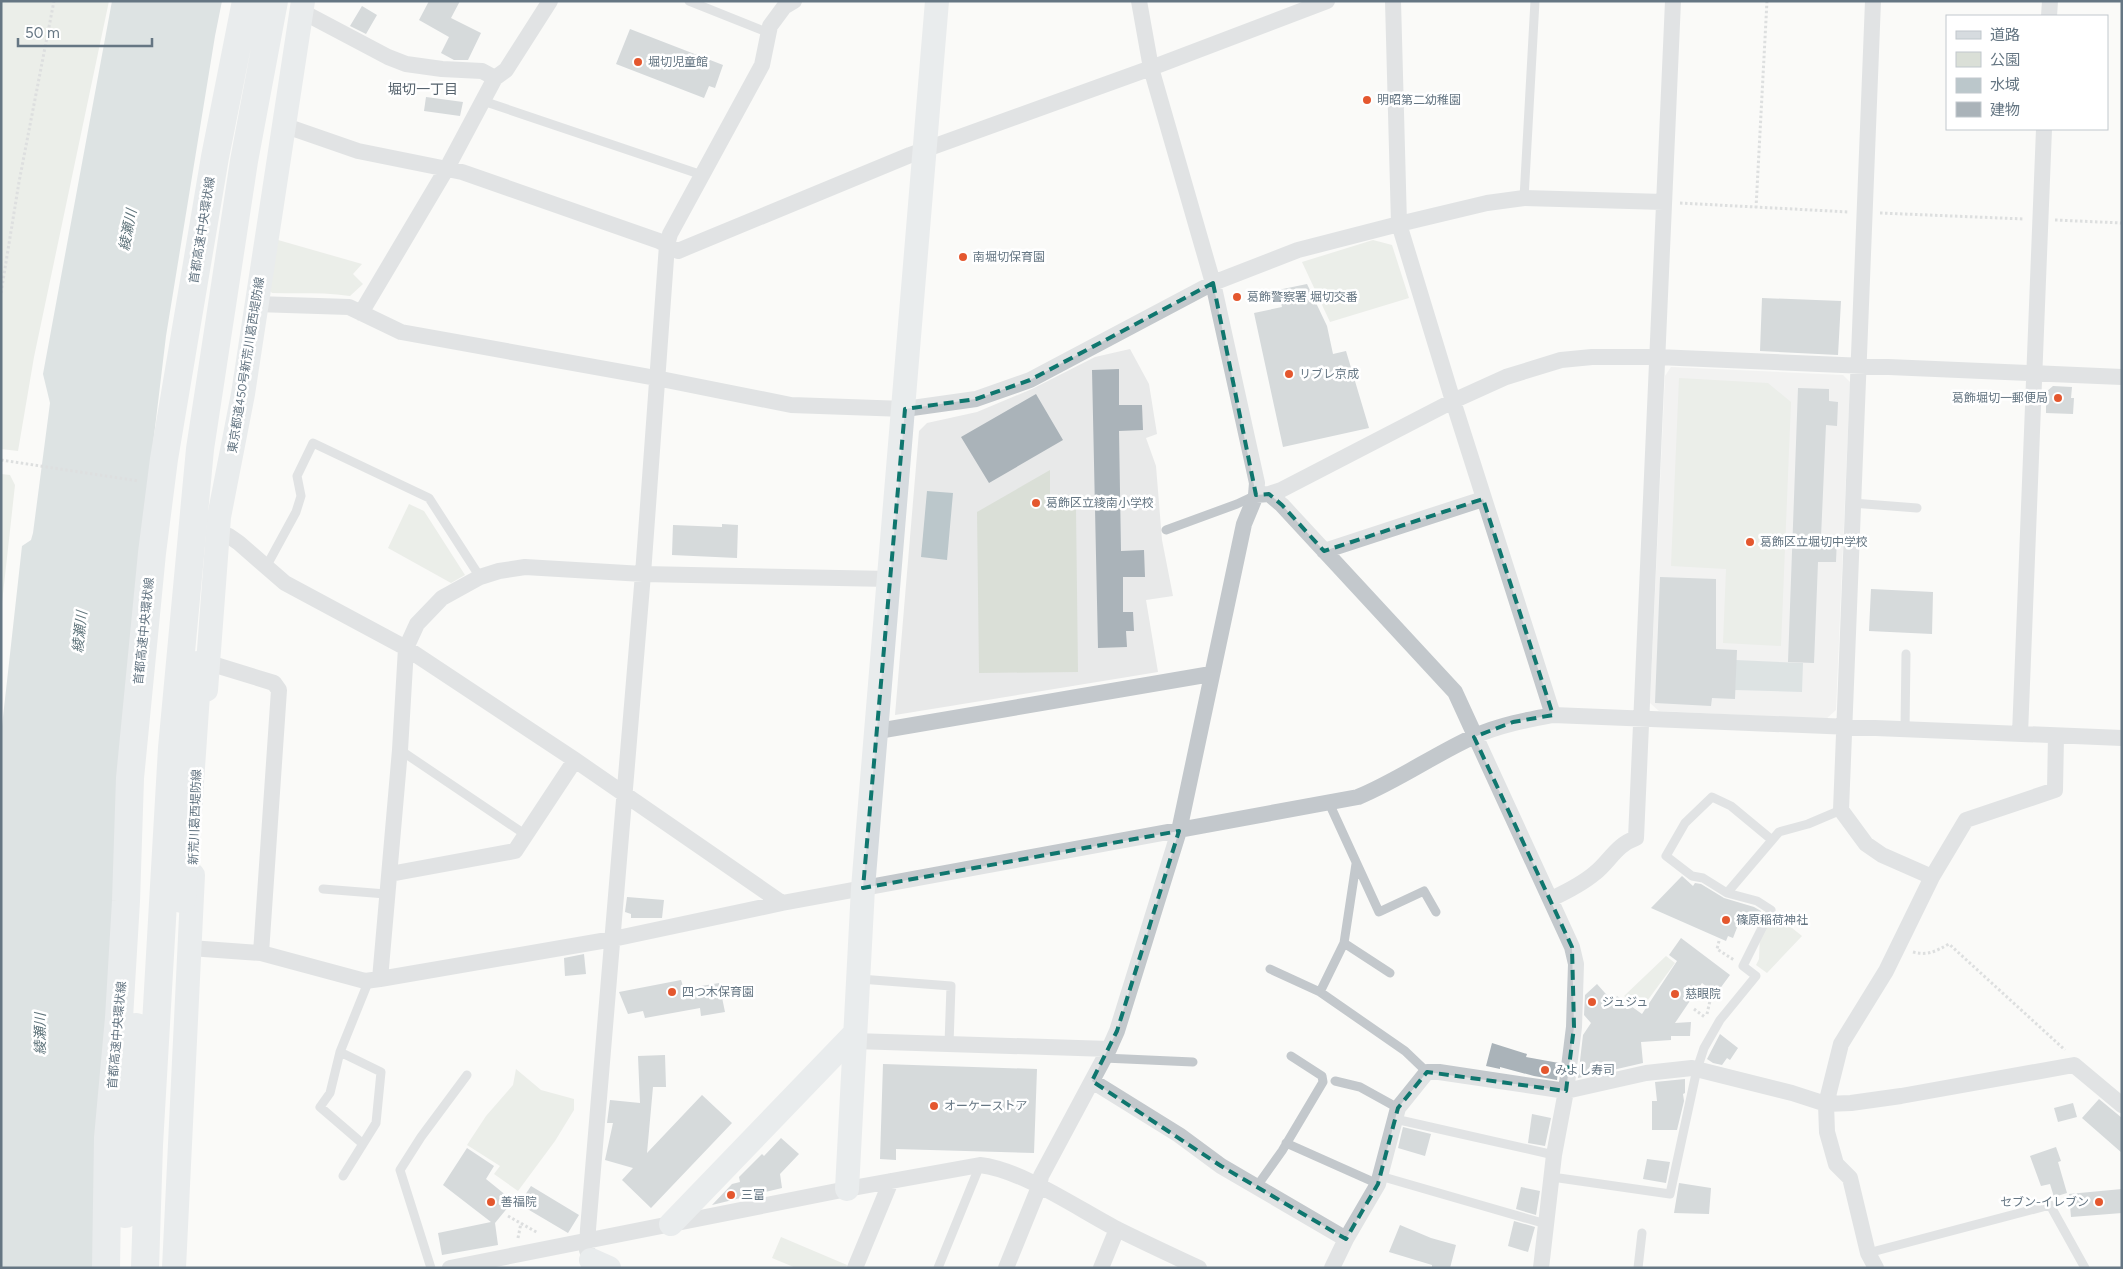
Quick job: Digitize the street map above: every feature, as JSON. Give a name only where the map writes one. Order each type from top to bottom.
[{"type":"highway","name":"首都高速中央環状線","points":[[106,1268],[108,1138],[126,902],[130,778],[152,552],[179,364],[215,157],[246,1]]},
{"type":"highway","points":[[145,1268],[149,1145],[172,748],[200,449],[244,161],[274,1]]},
{"type":"highway","points":[[162,1268],[180,922],[197,676],[210,526],[219,367],[229,256]]},
{"type":"highway","points":[[124,1268],[125,1201],[155,748],[180,470],[179,364]]},
{"type":"main road","points":[[847,1189],[854,1037],[864,888],[905,409],[937,1]]},
{"type":"main road","name":"東京都道450号新荒川葛西堤防線","points":[[197,760],[209,663],[218,532],[243,394],[302,6]]},
{"type":"main road","name":"新荒川葛西堤防線","points":[[174,1268],[190,948],[197,760]]},
{"type":"main road","name":"新荒川葛西堤防線","points":[[137,1268],[150,951],[197,760]]},
{"type":"main road","points":[[672,1224],[854,1037]]},
{"type":"street","points":[[361,313],[447,168],[496,78],[506,70],[550,1]]},
{"type":"street","points":[[596,1256],[613,939],[643,574],[667,245],[670,234],[762,65],[770,26],[784,7],[794,1]]},
{"type":"street","points":[[1139,1],[1151,68],[1213,283],[1257,483],[1262,494],[1282,505],[1455,692],[1572,947],[1576,964],[1574,1027],[1566,1091],[1554,1155],[1541,1268]]},
{"type":"street","points":[[1393,1],[1398,224],[1452,401],[1553,715]]},
{"type":"street","points":[[1551,899],[1575,887],[1595,873],[1624,842],[1636,838],[1673,1]]},
{"type":"street","points":[[1873,1],[1841,810],[1866,844],[1882,856],[1932,877]]},
{"type":"street","points":[[2049,15],[2050,1]]},
{"type":"street","points":[[283,125],[358,150],[462,172],[667,245],[678,251],[925,149],[1151,68],[1317,3]]},
{"type":"street","points":[[302,6],[388,57],[406,64],[442,69],[482,71],[496,78]]},
{"type":"street","points":[[2020,734],[2044,130]]},
{"type":"street","points":[[256,304],[349,307],[402,332],[656,378],[791,405],[905,409],[976,399],[1030,380],[1213,283],[1298,250],[1487,203],[1524,198],[1664,202]]},
{"type":"street","points":[[1006,1268],[1039,1187],[1041,1176],[1118,1031],[1179,830],[1244,524],[1262,494],[1281,490],[1452,401],[1506,377],[1561,360],[1592,357],[1657,357],[2122,377]]},
{"type":"street","points":[[1324,551],[1483,499]]},
{"type":"street","points":[[218,532],[229,536],[285,583],[406,648],[624,793],[782,903]]},
{"type":"street","points":[[374,980],[390,874],[406,648],[417,624],[442,598],[480,577],[499,571],[525,567],[643,574],[890,579]]},
{"type":"street","points":[[209,663],[274,683],[280,690],[261,953]]},
{"type":"street","points":[[878,731],[1211,674]]},
{"type":"street","points":[[190,948],[242,950],[261,953],[374,980],[613,939],[782,903],[1358,797],[1381,788],[1474,736],[1512,722],[1553,715],[2122,738]]},
{"type":"street","points":[[1876,1268],[1868,1253],[1850,1178],[1836,1164],[1830,1140],[1826,1104],[1841,1044],[1886,971],[1932,877],[1966,820],[2055,790],[2056,736]]},
{"type":"street","points":[[390,874],[515,851],[575,760]]},
{"type":"street","points":[[854,1037],[1107,1054]]},
{"type":"street","points":[[1332,1268],[1346,1238],[1379,1180],[1397,1113],[1426,1072],[1439,1072],[1566,1091],[1646,1073],[1692,1068],[1792,1093],[1826,1104],[1851,1103],[1901,1096],[2074,1064],[2122,1105]]},
{"type":"street","points":[[1092,1081],[1179,1135],[1221,1166],[1346,1238]]},
{"type":"street","points":[[450,1268],[596,1256],[672,1224],[980,1165],[991,1167],[1039,1187],[1117,1229],[1199,1268]]},
{"type":"street","points":[[854,1268],[891,1181]]},
{"type":"street","points":[[1101,1268],[1117,1229]]},
{"type":"lane","points":[[690,1],[769,33]]},
{"type":"lane","points":[[1524,198],[1535,1]]},
{"type":"lane","points":[[483,101],[702,175]]},
{"type":"lane","points":[[266,567],[296,512],[301,496],[297,476],[313,443],[429,498],[480,577]]},
{"type":"lane","points":[[1166,530],[1262,494]]},
{"type":"lane","points":[[1852,503],[1917,508]]},
{"type":"lane","points":[[1905,729],[1906,654]]},
{"type":"lane","points":[[400,750],[526,835]]},
{"type":"lane","points":[[1552,1177],[1670,1194],[1697,1069],[1704,1048],[1720,1020],[1756,976],[1742,966],[1771,910],[1757,900],[1727,892],[1703,878],[1692,876],[1666,856],[1686,823],[1712,797],[1731,806],[1772,840]]},
{"type":"lane","points":[[1329,803],[1379,912],[1424,891],[1436,912]]},
{"type":"lane","points":[[1727,892],[1779,832],[1808,824],[1841,810]]},
{"type":"lane","points":[[1320,992],[1344,942],[1356,863]]},
{"type":"lane","points":[[323,889],[386,894]]},
{"type":"lane","points":[[1344,942],[1390,972]]},
{"type":"lane","points":[[1270,969],[1320,992],[1405,1051],[1426,1072]]},
{"type":"lane","points":[[858,979],[951,986],[949,1044]]},
{"type":"lane","points":[[363,1144],[320,1107],[330,1093],[340,1052],[374,980]]},
{"type":"lane","points":[[340,1052],[381,1072],[376,1123],[343,1176]]},
{"type":"lane","points":[[1107,1054],[1193,1062]]},
{"type":"lane","points":[[1257,1186],[1323,1082],[1322,1076],[1291,1056]]},
{"type":"lane","points":[[431,1268],[400,1170],[421,1137],[467,1075]]},
{"type":"lane","points":[[1335,1080],[1360,1087],[1397,1113],[1554,1155]]},
{"type":"lane","points":[[1286,1143],[1379,1180],[1546,1224]]},
{"type":"lane","points":[[938,1268],[980,1165]]},
{"type":"lane","points":[[1868,1253],[2050,1205],[2085,1268]]},
{"type":"lane","points":[[1638,1268],[1642,1234]]},
{"type":"path","points":[[1,293],[19,182],[54,1]]},
{"type":"path","points":[[1756,208],[1767,1]]},
{"type":"path","points":[[1664,202],[1756,208],[2122,222]]},
{"type":"path","points":[[1,460],[148,482]]},
{"type":"path","points":[[1719,941],[1717,949],[1742,966]]},
{"type":"path","points":[[1899,946],[1924,955],[1935,952],[1949,944],[2070,1054],[2074,1064]]},
{"type":"path","points":[[1694,1008],[1706,1018]]},
{"type":"path","points":[[508,1216],[542,1234]]},
{"type":"path","points":[[517,1243],[521,1223]]},
{"type":"highlighted area","points":[[1213,283],[1256,495],[1269,494],[1282,505],[1324,551],[1483,499],[1553,715],[1513,722],[1474,737],[1572,947],[1574,1027],[1566,1091],[1427,1072],[1398,1108],[1378,1184],[1346,1239],[1221,1166],[1092,1081],[1117,1031],[1179,831],[863,888],[905,409],[976,399],[1030,380]]},
{"type":"shaded area","name":"葛飾区立綾南小学校","points":[[1130,349],[1149,384],[1157,434],[1146,438],[1156,466],[1162,540],[1173,596],[1146,600],[1158,672],[895,715],[919,431],[927,423],[977,412],[1032,389],[1095,357]]},
{"type":"shaded area","name":"葛飾区立堀切中学校","points":[[1671,367],[1843,375],[1850,382],[1836,710],[1826,719],[1659,711],[1650,703],[1665,376]]},
{"type":"green space","points":[[1,1],[109,1],[34,357],[18,451],[1,449]]},
{"type":"green space","points":[[278,240],[362,264],[353,274],[363,284],[350,296],[272,293],[270,291]]},
{"type":"green space","points":[[1373,240],[1392,245],[1409,298],[1330,322],[1302,262]]},
{"type":"green space","points":[[1679,378],[1768,383],[1791,402],[1781,646],[1723,643],[1726,569],[1671,566]]},
{"type":"green space","points":[[1050,470],[1050,508],[1076,508],[1078,672],[979,673],[977,512]]},
{"type":"green space","points":[[1,474],[10,475],[15,485],[1,612]]},
{"type":"green space","points":[[409,504],[424,511],[465,575],[451,583],[388,548]]},
{"type":"green space","points":[[1772,912],[1802,936],[1767,973],[1756,965],[1759,959],[1760,936]]},
{"type":"green space","points":[[1666,956],[1675,963],[1642,1008],[1624,996]]},
{"type":"green space","points":[[516,1069],[541,1090],[574,1099],[574,1110],[555,1141],[518,1191],[494,1174],[500,1166],[467,1145],[486,1116],[513,1085]]},
{"type":"green space","points":[[781,1237],[847,1265],[846,1268],[796,1268],[772,1258]]},
{"type":"water","name":"綾瀬川","points":[[112,1],[222,1],[166,336],[136,586],[94,1268],[1,1268],[1,735],[22,546],[31,540],[33,533],[50,403],[43,374]]},
{"type":"water","points":[[927,491],[953,493],[947,560],[921,557]]},
{"type":"water","points":[[1736,660],[1803,663],[1802,692],[1735,690]]},
{"type":"building","points":[[429,1],[460,1],[451,18],[481,33],[468,60],[454,60],[441,53],[449,37],[419,20]]},
{"type":"building","points":[[362,6],[377,15],[366,34],[350,26]]},
{"type":"building","points":[[630,29],[723,65],[715,88],[709,86],[704,98],[616,64]]},
{"type":"building","points":[[426,97],[463,102],[460,116],[424,111]]},
{"type":"building","points":[[1307,284],[1327,326],[1333,354],[1346,351],[1369,428],[1283,447],[1254,313],[1282,307],[1278,290]]},
{"type":"building","points":[[1762,298],[1841,301],[1838,355],[1760,351]]},
{"type":"building","points":[[1119,369],[1119,405],[1142,405],[1143,430],[1119,431],[1121,551],[1144,550],[1145,577],[1123,577],[1123,612],[1133,612],[1134,631],[1126,631],[1127,647],[1098,648],[1092,370]]},
{"type":"building","points":[[2053,386],[2072,387],[2071,398],[2074,398],[2073,414],[2046,413],[2046,392]]},
{"type":"building","points":[[1798,388],[1829,389],[1829,401],[1838,402],[1837,426],[1826,425],[1821,537],[1837,537],[1836,562],[1818,562],[1814,663],[1788,662]]},
{"type":"building","points":[[1036,394],[1063,440],[989,483],[961,437]]},
{"type":"building","points":[[722,524],[738,525],[737,558],[672,555],[673,525],[722,527]]},
{"type":"building","points":[[1660,577],[1716,579],[1716,649],[1737,650],[1735,699],[1712,698],[1711,706],[1655,703]]},
{"type":"building","points":[[1871,589],[1933,592],[1932,634],[1869,631]]},
{"type":"building","points":[[1682,876],[1693,886],[1695,883],[1701,884],[1724,898],[1761,911],[1754,927],[1740,920],[1733,938],[1728,936],[1726,941],[1651,908]]},
{"type":"building","points":[[627,897],[664,900],[662,918],[631,918],[631,914],[625,912]]},
{"type":"building","points":[[1681,938],[1730,975],[1716,994],[1702,983],[1675,1023],[1691,1022],[1690,1036],[1671,1036],[1671,1040],[1641,1042],[1643,1063],[1578,1078],[1583,1035],[1591,1023],[1584,1015],[1585,995],[1597,984],[1613,1002],[1617,996],[1642,1014],[1677,961],[1669,955]]},
{"type":"building","points":[[584,954],[586,974],[565,976],[564,958]]},
{"type":"building","points":[[681,980],[684,989],[719,983],[725,1012],[701,1016],[700,1008],[645,1018],[643,1011],[628,1014],[619,992]]},
{"type":"building","points":[[1720,1034],[1738,1048],[1730,1060],[1727,1058],[1722,1065],[1707,1059]]},
{"type":"building","points":[[1492,1043],[1527,1054],[1526,1057],[1559,1063],[1557,1080],[1500,1067],[1500,1069],[1486,1066]]},
{"type":"building","points":[[665,1055],[666,1087],[653,1087],[647,1153],[702,1095],[732,1123],[651,1208],[622,1180],[633,1168],[605,1160],[613,1123],[607,1123],[610,1100],[640,1103],[638,1056]]},
{"type":"building","points":[[883,1064],[1037,1069],[1034,1153],[896,1149],[896,1160],[880,1159]]},
{"type":"building","points":[[1685,1079],[1684,1101],[1677,1130],[1652,1130],[1652,1101],[1657,1101],[1655,1082]]},
{"type":"building","points":[[2099,1099],[2122,1118],[2122,1153],[2082,1118]]},
{"type":"building","points":[[2073,1103],[2077,1117],[2058,1122],[2054,1108]]},
{"type":"building","points":[[1532,1114],[1551,1118],[1545,1146],[1528,1143]]},
{"type":"building","points":[[1403,1127],[1431,1134],[1425,1156],[1398,1148]]},
{"type":"building","points":[[781,1138],[799,1154],[780,1174],[782,1188],[712,1205],[732,1184],[740,1182],[739,1177],[762,1154],[764,1156]]},
{"type":"building","points":[[2056,1147],[2061,1161],[2058,1162],[2067,1193],[2054,1197],[2050,1184],[2041,1186],[2030,1156]]},
{"type":"building","points":[[467,1148],[494,1166],[486,1179],[513,1201],[495,1223],[498,1245],[442,1255],[438,1233],[491,1222],[443,1185]]},
{"type":"building","points":[[1647,1159],[1670,1162],[1666,1183],[1643,1179]]},
{"type":"building","points":[[1679,1183],[1711,1188],[1709,1214],[1674,1213]]},
{"type":"building","points":[[531,1186],[579,1215],[568,1233],[519,1204]]},
{"type":"building","points":[[1521,1187],[1540,1191],[1536,1215],[1516,1209]]},
{"type":"building","points":[[2122,1189],[2122,1213],[2071,1217],[2069,1194]]},
{"type":"building","points":[[1514,1221],[1535,1227],[1528,1252],[1508,1246]]},
{"type":"building","points":[[1400,1225],[1431,1238],[1456,1245],[1450,1268],[1432,1268],[1432,1265],[1389,1252]]},
{"type":"place","name":"堀切児童館","points":[[638,62]]},
{"type":"place","name":"明昭第二幼稚園","points":[[1367,100]]},
{"type":"place","name":"南堀切保育園","points":[[963,257]]},
{"type":"place","name":"葛飾警察署 堀切交番","points":[[1237,297]]},
{"type":"place","name":"リブレ京成","points":[[1289,374]]},
{"type":"place","name":"葛飾堀切一郵便局","points":[[2058,398]]},
{"type":"place","name":"葛飾区立綾南小学校","points":[[1036,503]]},
{"type":"place","name":"葛飾区立堀切中学校","points":[[1750,542]]},
{"type":"place","name":"篠原稲荷神社","points":[[1726,920]]},
{"type":"place","name":"四つ木保育園","points":[[672,992]]},
{"type":"place","name":"慈眼院","points":[[1675,994]]},
{"type":"place","name":"ジュジュ","points":[[1592,1002]]},
{"type":"place","name":"みよし寿司","points":[[1545,1070]]},
{"type":"place","name":"オーケーストア","points":[[934,1106]]},
{"type":"place","name":"三富","points":[[731,1195]]},
{"type":"place","name":"善福院","points":[[491,1202]]},
{"type":"place","name":"セブン-イレブン","points":[[2099,1202]]},
{"type":"district","name":"堀切一丁目","points":[[423,89]]}]
